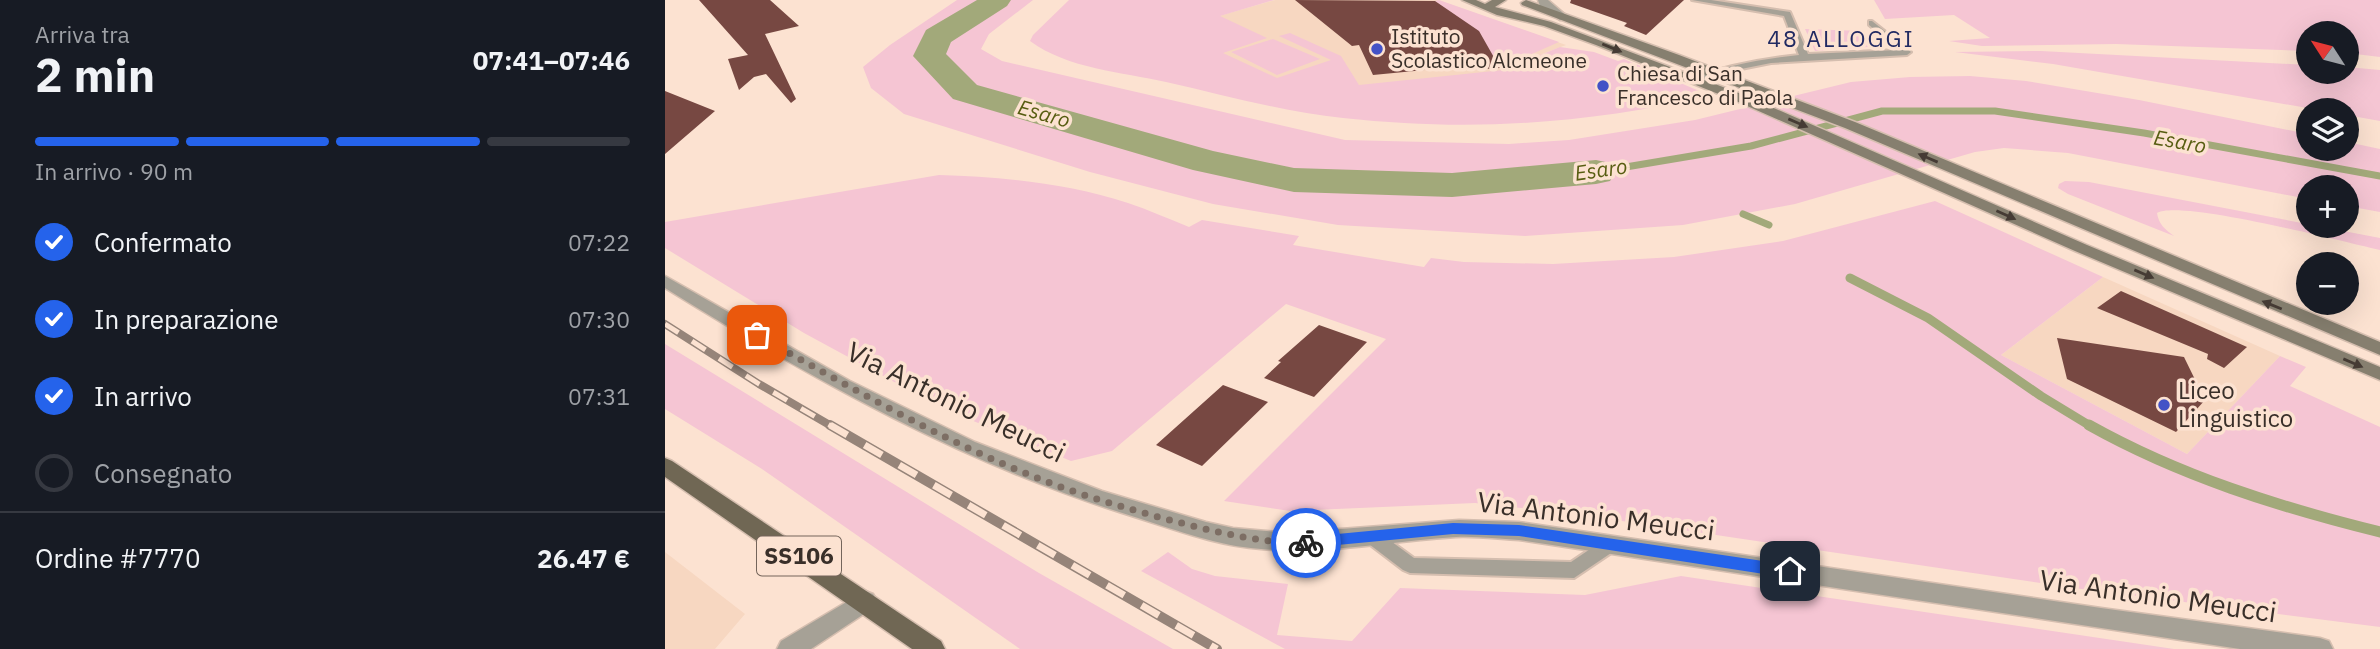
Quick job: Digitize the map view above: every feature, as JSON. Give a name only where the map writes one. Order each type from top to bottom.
[{"type":"main road","name":"SS106","points":[[665,466],[932,649]]},
{"type":"street","points":[[1467,0],[1523,11],[1528,7],[1521,1]]},
{"type":"street","points":[[1543,0],[1544,4],[1564,18]]},
{"type":"street","points":[[1521,1],[1713,71],[1862,130],[2380,349]]},
{"type":"street","points":[[1497,7],[1600,43],[1712,87],[2081,248],[2380,374]]},
{"type":"street","name":"Via Antonio Meucci","points":[[665,281],[875,401],[967,447],[1045,481],[1233,537],[1304,543],[1453,528],[1506,530],[2320,649]]},
{"type":"street","points":[[790,649],[865,601]]},
{"type":"lane","points":[[1696,0],[1787,14],[1805,58]]},
{"type":"lane","points":[[1693,80],[1713,71],[1745,65],[1805,58],[1907,52],[1872,23]]},
{"type":"lane","points":[[1371,536],[1410,565],[1574,570],[1611,544]]},
{"type":"shaded area","points":[[957,0],[1033,0],[989,34],[981,49],[1002,61],[1345,140],[1509,144],[1569,140],[1695,120],[1851,82],[1970,76],[2026,81],[2139,100],[2296,132],[2296,161],[2359,161],[2359,145],[2380,149],[2380,212],[2359,208],[2359,175],[2296,175],[2296,197],[2068,153],[2004,148],[1975,152],[1795,204],[1683,225],[1525,236],[1338,225],[1213,204],[1090,172],[904,114],[871,88],[863,67],[890,45]]},
{"type":"shaded area","points":[[1069,0],[1274,0],[1220,16],[1267,38],[1223,53],[1277,78],[1331,60],[1279,36],[1290,33],[1341,56],[1359,85],[1503,70],[1560,47],[1594,52],[1618,61],[1624,59],[1711,96],[1618,113],[1528,123],[1437,124],[1321,115],[1078,64],[1030,41]]},
{"type":"shaded area","name":"Istituto Scolastico Alcmeone","points":[[1275,0],[1438,0],[1566,45],[1542,54],[1539,59],[1423,100],[1255,76],[1200,52],[1219,16]]},
{"type":"shaded area","points":[[1439,0],[1559,42],[1500,68],[1478,32],[1435,1]]},
{"type":"shaded area","points":[[1874,0],[2380,0],[2380,57],[2359,54],[2359,21],[2296,21],[2296,51],[2116,44],[1982,46],[1949,41],[1990,38],[1954,15],[1885,19]]},
{"type":"shaded area","points":[[1805,29],[1862,31],[1880,46],[1815,51]]},
{"type":"shaded area","points":[[1273,39],[1320,59],[1277,75],[1231,52]]},
{"type":"shaded area","points":[[2041,51],[2296,64],[2296,84],[2359,84],[2359,68],[2380,70],[2380,121],[2359,117],[2359,98],[2296,98],[2296,106],[2053,64],[1955,52]]},
{"type":"shaded area","points":[[939,175],[1011,179],[1082,190],[1128,203],[1189,227],[1202,220],[1299,236],[1293,245],[1424,267],[1431,258],[1464,262],[1553,264],[1674,257],[1783,241],[1935,201],[2103,277],[2001,355],[2187,454],[2280,356],[2306,367],[2290,386],[2380,427],[2380,627],[2074,588],[1568,513],[1475,503],[1290,511],[1224,501],[1386,339],[1286,304],[1112,451],[1071,461],[944,409],[804,333],[665,248],[665,222]]},
{"type":"shaded area","points":[[2065,181],[2089,182],[2296,222],[2296,230],[2196,212],[2172,210],[2157,213],[2161,224],[2174,236],[2068,194],[2058,188],[2059,184]]},
{"type":"shaded area","points":[[2359,234],[2380,238],[2380,250],[2329,238],[2359,238]]},
{"type":"shaded area","name":"Liceo Linguistico","points":[[2103,277],[2280,356],[2187,454],[2001,355]]},
{"type":"shaded area","points":[[665,344],[1039,573],[1173,649],[1020,649],[762,469],[665,409]]},
{"type":"shaded area","points":[[665,552],[745,614],[715,649],[665,649]]},
{"type":"shaded area","points":[[1168,552],[1192,569],[1215,576],[1288,584],[1277,635],[1352,641],[1400,588],[1585,595],[1681,576],[2174,649],[1285,649],[1141,571]]},
{"type":"building","points":[[699,0],[770,0],[799,26],[765,34],[796,99],[791,103],[766,74],[754,77],[739,90],[728,59],[748,55]]},
{"type":"building","points":[[1295,0],[1435,1],[1479,31],[1500,68],[1469,70],[1466,66],[1373,75],[1359,45],[1352,46]]},
{"type":"building","points":[[1571,0],[1684,0],[1646,35],[1624,26],[1627,23],[1570,3]]},
{"type":"building","points":[[665,91],[715,111],[665,154]]},
{"type":"building","points":[[2121,291],[2247,347],[2224,368],[2207,359],[2208,354],[2097,308]]},
{"type":"building","points":[[1319,325],[1367,342],[1314,397],[1264,378],[1281,362],[1278,361]]},
{"type":"building","points":[[2057,338],[2184,357],[2205,400],[2176,432],[2067,379]]},
{"type":"building","points":[[1223,385],[1268,402],[1202,466],[1156,445]]},
{"type":"waterway","name":"Esaro","points":[[997,0],[937,37],[929,56],[965,92],[1207,162],[1294,180],[1452,185],[1596,172]]},
{"type":"waterway","name":"Esaro","points":[[1596,172],[1751,146],[1882,111]]},
{"type":"waterway","name":"Esaro","points":[[1882,111],[1995,111]]},
{"type":"waterway","name":"Esaro","points":[[1995,111],[2144,133],[2380,176]]},
{"type":"waterway","points":[[1743,214],[1769,225]]},
{"type":"waterway","points":[[1850,278],[1928,318],[2041,396],[2092,427]]},
{"type":"waterway","points":[[2089,425],[2194,475],[2268,501],[2380,532]]},
{"type":"railway","points":[[665,324],[833,427]]},
{"type":"railway","points":[[830,425],[1217,649]]},
{"type":"way so far","points":[[757,335],[875,401],[967,447],[1045,481],[1233,537],[1306,543]]},
{"type":"place","name":"Istituto Scolastico Alcmeone","points":[[1377,49]]},
{"type":"place","name":"Chiesa di San Francesco di Paola","points":[[1603,86]]},
{"type":"place","name":"Liceo Linguistico","points":[[2164,405]]},
{"type":"district","name":"48 ALLOGGI","points":[[1841,39]]},
{"type":"route","points":[[1306,543],[1453,528],[1519,531],[1790,571]]}]
